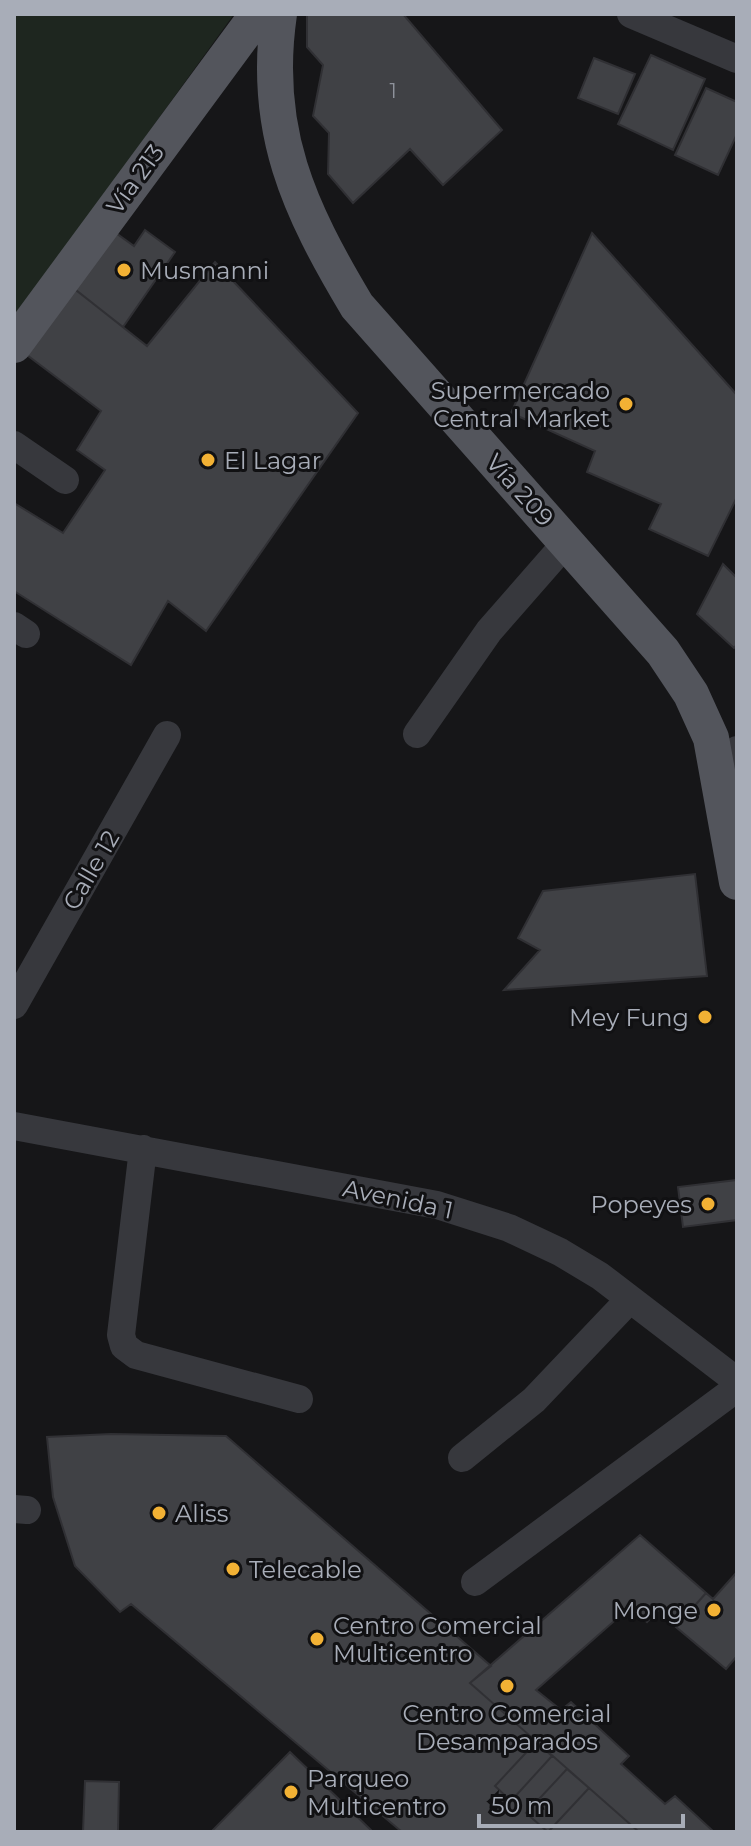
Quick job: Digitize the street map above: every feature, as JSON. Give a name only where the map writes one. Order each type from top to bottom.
[{"type":"main road","name":"Vía 213","points":[[14,345],[258,14]]},
{"type":"main road","name":"Vía 209","points":[[279,14],[275,117],[299,200],[317,241],[357,306],[663,652],[691,694],[711,738],[737,882]]},
{"type":"street","points":[[631,14],[737,59]]},
{"type":"street","points":[[14,445],[65,480]]},
{"type":"street","points":[[417,734],[489,631],[566,543]]},
{"type":"street","name":"Calle 12","points":[[14,1005],[167,735]]},
{"type":"street","points":[[721,783],[737,750]]},
{"type":"street","name":"Avenida 1","points":[[14,1126],[437,1205],[509,1228],[560,1252],[630,1299],[737,1381]]},
{"type":"street","points":[[143,1149],[121,1335],[124,1346],[136,1355],[299,1399]]},
{"type":"street","points":[[462,1458],[534,1400],[630,1299]]},
{"type":"street","points":[[475,1582],[737,1388]]},
{"type":"shaded area","points":[[14,14],[234,14],[14,319]]},
{"type":"building","points":[[307,14],[403,14],[502,130],[443,185],[410,149],[353,203],[328,174],[329,133],[313,116],[323,65],[307,47]]},
{"type":"building","points":[[651,55],[705,79],[673,150],[618,124]]},
{"type":"building","points":[[594,58],[635,74],[618,114],[578,98]]},
{"type":"building","points":[[706,88],[737,102],[737,134],[718,175],[675,155]]},
{"type":"building","name":"Musmanni","points":[[145,230],[175,252],[123,327],[72,287],[113,231],[134,246]]},
{"type":"building","name":"Supermercado Central Market","points":[[592,233],[737,395],[737,497],[708,556],[649,529],[661,504],[587,472],[595,451],[511,413]]},
{"type":"building","name":"El Lagar","points":[[215,262],[358,413],[206,631],[168,601],[131,665],[14,591],[14,503],[63,533],[105,470],[77,450],[101,411],[23,352],[72,287],[147,346]]},
{"type":"building","points":[[723,564],[737,578],[737,644],[734,648],[697,614]]},
{"type":"building","points":[[695,874],[707,976],[504,990],[540,950],[518,938],[543,891]]},
{"type":"building","name":"Popeyes","points":[[737,1180],[737,1220],[683,1227],[678,1187]]},
{"type":"building","name":"Centro Comercial Multicentro","points":[[111,1434],[226,1436],[491,1666],[470,1683],[639,1832],[402,1832],[131,1604],[120,1612],[75,1566],[53,1497],[47,1437]]},
{"type":"building","name":"Centro Comercial Desamparados","points":[[640,1535],[713,1599],[737,1572],[737,1656],[726,1669],[676,1627],[680,1622],[662,1606],[647,1622],[630,1607],[536,1690],[561,1710],[571,1702],[629,1756],[621,1764],[665,1804],[675,1796],[714,1832],[639,1832],[470,1683]]},
{"type":"building","name":"Monge","points":[[737,1572],[737,1656],[726,1669],[676,1627],[706,1593],[713,1599]]},
{"type":"building","points":[[536,1742],[552,1756],[511,1801],[495,1786]]},
{"type":"building","name":"Parqueo Multicentro","points":[[290,1752],[373,1832],[211,1832]]},
{"type":"building","points":[[567,1769],[589,1788],[548,1832],[526,1813]]},
{"type":"building","points":[[85,1781],[119,1782],[118,1832],[83,1832]]},
{"type":"place","name":"Musmanni","points":[[124,270]]},
{"type":"place","name":"Supermercado Central Market","points":[[626,404]]},
{"type":"place","name":"El Lagar","points":[[208,460]]},
{"type":"place","name":"Mey Fung","points":[[705,1017]]},
{"type":"place","name":"Popeyes","points":[[708,1204]]},
{"type":"place","name":"Aliss","points":[[159,1513]]},
{"type":"place","name":"Telecable","points":[[233,1569]]},
{"type":"place","name":"Monge","points":[[714,1610]]},
{"type":"place","name":"Centro Comercial Multicentro","points":[[317,1639]]},
{"type":"place","name":"Centro Comercial Desamparados","points":[[507,1686]]},
{"type":"place","name":"Parqueo Multicentro","points":[[291,1792]]}]
